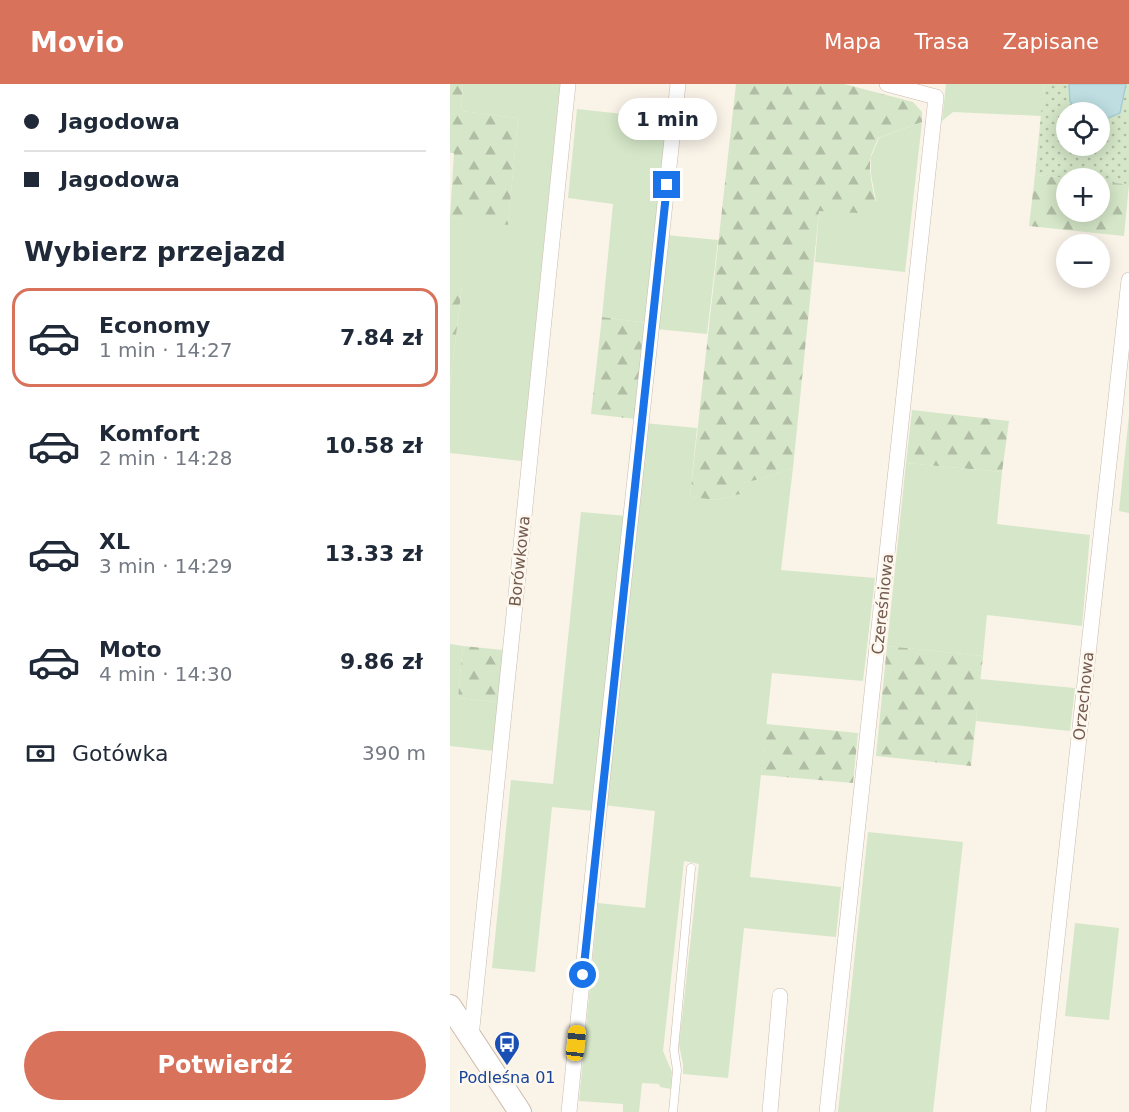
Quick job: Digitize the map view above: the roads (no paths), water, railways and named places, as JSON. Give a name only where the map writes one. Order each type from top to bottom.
[{"type":"street","name":"Borówkowa","points":[[471,1037],[568,84]]},
{"type":"street","points":[[570,1112],[601,791],[678,84]]},
{"type":"street","name":"Czereśniowa","points":[[828,1112],[936,97],[887,84]]},
{"type":"street","name":"Orzechowa","points":[[1038,1112],[1129,280]]},
{"type":"street","points":[[770,1112],[780,996]]},
{"type":"street","points":[[450,1006],[520,1112]]},
{"type":"lane","points":[[673,1112],[677,1070],[674,1050],[691,868]]},
{"type":"water","points":[[1069,84],[1126,84],[1120,113],[1110,117],[1110,102],[1070,101]]},
{"type":"place","name":"Podleśna 01","points":[[507,1067]]}]
